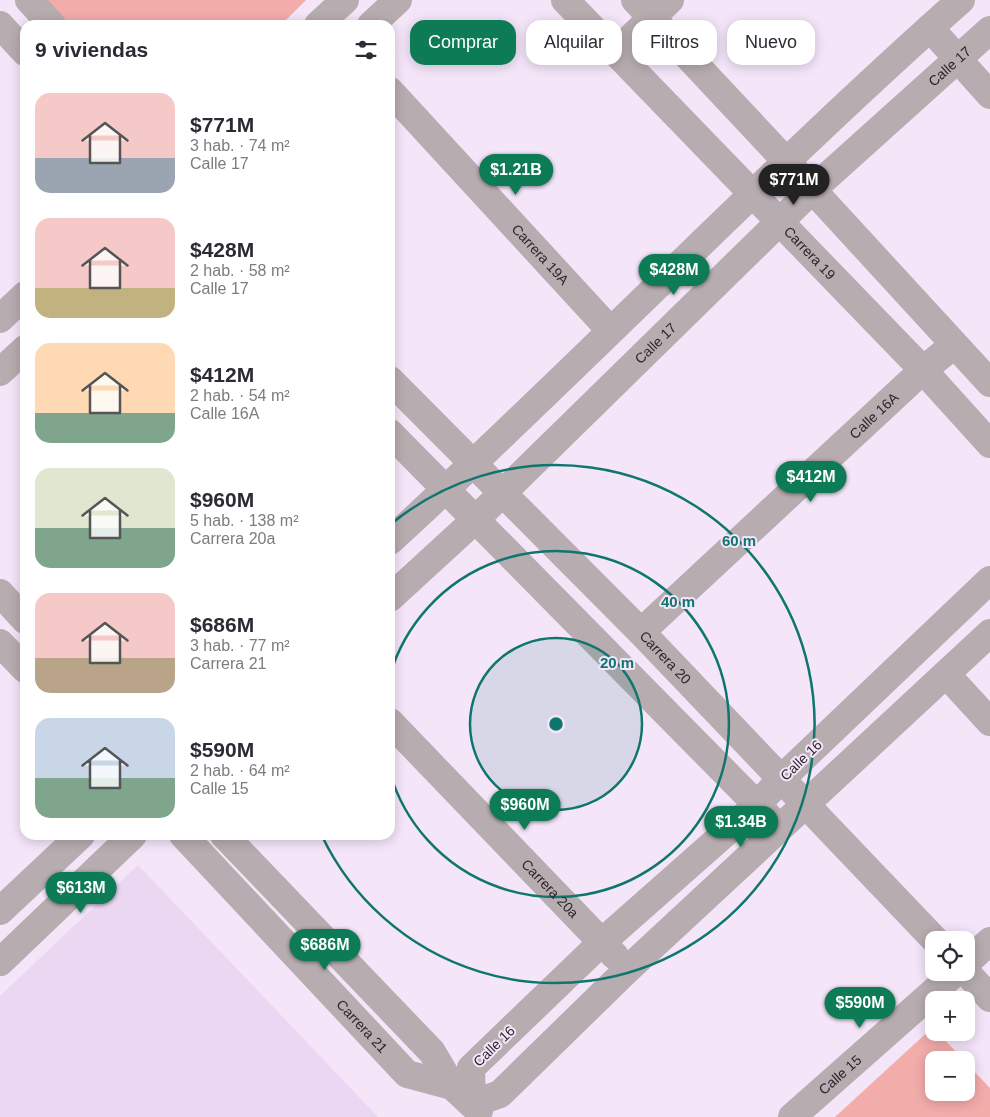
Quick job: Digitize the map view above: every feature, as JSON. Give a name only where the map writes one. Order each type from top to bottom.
[{"type":"street","points":[[29,0],[47,20]]},
{"type":"street","points":[[327,20],[345,0]]},
{"type":"street","points":[[377,20],[398,0]]},
{"type":"street","name":"Carrera 19","points":[[565,0],[584,20]]},
{"type":"street","points":[[395,536],[446,490],[786,161],[961,0]]},
{"type":"street","points":[[622,44],[652,6],[786,161],[990,383]]},
{"type":"street","points":[[0,25],[20,47]]},
{"type":"street","points":[[930,28],[990,95]]},
{"type":"street","name":"Calle 17","points":[[395,593],[503,493],[812,190],[990,30]]},
{"type":"street","name":"Carrera 19","points":[[622,60],[923,370],[990,444]]},
{"type":"street","name":"Carrera 19A","points":[[395,96],[610,330]]},
{"type":"street","points":[[1,317],[20,300]]},
{"type":"street","name":"Calle 16A","points":[[641,632],[923,370],[954,345]]},
{"type":"street","points":[[0,372],[20,354]]},
{"type":"street","name":"Carrera 20","points":[[395,385],[641,632],[926,931]]},
{"type":"street","points":[[395,438],[781,828]]},
{"type":"street","name":"Calle 16","points":[[478,1111],[471,1068],[602,942],[757,805],[781,779],[990,580]]},
{"type":"street","points":[[0,593],[20,612]]},
{"type":"street","points":[[0,633],[20,617]]},
{"type":"street","points":[[478,1111],[500,1094],[627,970],[990,633]]},
{"type":"street","points":[[0,643],[20,664]]},
{"type":"street","points":[[946,674],[990,722]]},
{"type":"street","name":"Carrera 20a","points":[[395,727],[627,970]]},
{"type":"street","points":[[0,911],[76,840]]},
{"type":"street","points":[[0,962],[128,840]]},
{"type":"street","name":"Carrera 21","points":[[188,840],[407,1074],[452,1086]]},
{"type":"street","name":"Carrera 21","points":[[229,840],[432,1052],[452,1086],[478,1111]]},
{"type":"street","points":[[975,955],[990,941]]},
{"type":"street","name":"Calle 15","points":[[792,1117],[946,981]]},
{"type":"street","points":[[974,981],[990,998]]},
{"type":"shaded area","points":[[40,0],[306,0],[286,20],[60,20]]},
{"type":"shaded area","points":[[138,865],[378,1117],[0,1117],[0,996]]},
{"type":"shaded area","points":[[925,1034],[925,1041],[946,1041],[955,1051],[925,1051],[925,1101],[975,1101],[975,1072],[990,1088],[990,1117],[835,1117]]}]
